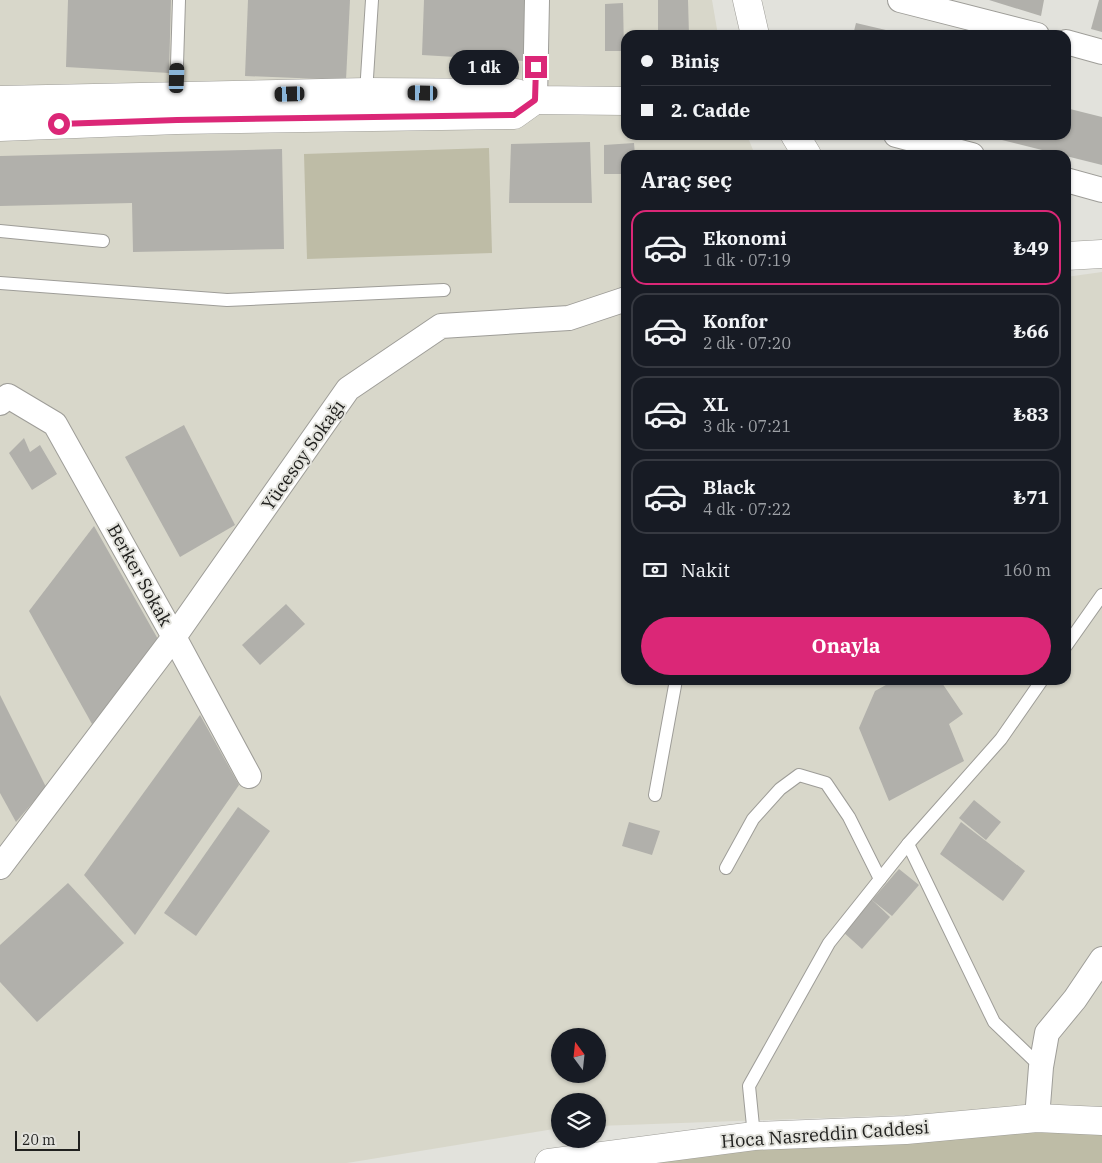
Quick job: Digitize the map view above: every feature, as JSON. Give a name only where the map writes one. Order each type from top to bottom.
[{"type":"street","points":[[535,100],[537,0]]},
{"type":"street","points":[[747,0],[754,30]]},
{"type":"street","points":[[900,0],[1017,30]]},
{"type":"street","points":[[1071,43],[1102,52]]},
{"type":"street","points":[[0,100],[177,109]]},
{"type":"street","points":[[0,127],[177,109],[366,104],[514,115],[535,100],[621,101]]},
{"type":"street","points":[[915,140],[953,150]]},
{"type":"street","points":[[1071,181],[1102,190]]},
{"type":"street","points":[[1071,256],[1102,254]]},
{"type":"street","name":"Yücesoy Sokağı","points":[[174,637],[348,389],[441,326],[569,318],[621,301]]},
{"type":"street","name":"Berker Sokak","points":[[0,403],[8,396],[55,424],[174,637],[0,867]]},
{"type":"street","points":[[174,637],[249,776]]},
{"type":"street","points":[[1037,1118],[1041,1067],[1047,1033],[1102,959]]},
{"type":"street","name":"Hoca Nasreddin Caddesi","points":[[549,1163],[754,1136],[906,1130],[1037,1118],[1102,1121]]},
{"type":"lane","points":[[177,109],[179,0]]},
{"type":"lane","points":[[366,104],[372,0]]},
{"type":"lane","points":[[0,231],[103,241]]},
{"type":"lane","points":[[0,282],[227,300],[444,290]]},
{"type":"lane","points":[[1071,639],[1102,595]]},
{"type":"lane","points":[[655,795],[675,685]]},
{"type":"lane","points":[[754,1136],[749,1086],[829,943],[908,844],[1001,739],[1039,685]]},
{"type":"lane","points":[[726,868],[753,818],[780,789],[799,775],[826,782],[849,817],[880,879]]},
{"type":"lane","points":[[908,844],[994,1022],[1041,1067]]},
{"type":"shaded area","points":[[0,0],[712,0],[717,30],[621,30],[621,140],[749,140],[753,150],[621,150],[621,685],[1071,685],[1071,276],[1102,272],[1102,1108],[606,1126],[606,1093],[551,1093],[551,1129],[347,1163],[0,1163]]},
{"type":"shaded area","points":[[489,148],[492,253],[307,259],[304,154]]},
{"type":"shaded area","points":[[1042,1126],[1102,1131],[1102,1163],[619,1163],[653,1158]]},
{"type":"building","points":[[68,0],[171,0],[169,73],[66,67]]},
{"type":"building","points":[[248,0],[350,0],[346,80],[245,76]]},
{"type":"building","points":[[424,0],[526,0],[524,61],[422,55]]},
{"type":"building","points":[[658,0],[688,0],[689,30],[658,30]]},
{"type":"building","points":[[989,0],[1044,0],[1041,16]]},
{"type":"building","points":[[1099,0],[1102,0],[1102,32],[1091,29]]},
{"type":"building","points":[[623,3],[624,30],[621,30],[621,51],[605,51],[605,4]]},
{"type":"building","points":[[856,23],[886,30],[854,30]]},
{"type":"building","points":[[1071,109],[1102,117],[1102,165],[1071,157],[1071,150],[1042,150],[1002,140],[1071,140]]},
{"type":"building","points":[[590,142],[592,203],[509,203],[511,144]]},
{"type":"building","points":[[634,143],[635,150],[621,150],[621,174],[604,174],[604,145]]},
{"type":"building","points":[[282,149],[284,249],[133,252],[132,203],[0,206],[0,156]]},
{"type":"building","points":[[184,425],[235,525],[180,557],[125,457]]},
{"type":"building","points":[[24,438],[30,452],[40,445],[57,474],[32,490],[9,453]]},
{"type":"building","points":[[94,526],[159,641],[92,724],[29,611]]},
{"type":"building","points":[[286,604],[305,624],[260,665],[242,645]]},
{"type":"building","points":[[886,685],[943,685],[963,714],[949,724],[964,761],[889,801],[859,728],[875,691]]},
{"type":"building","points":[[0,695],[46,787],[16,822],[0,793]]},
{"type":"building","points":[[200,715],[239,785],[135,935],[84,875]]},
{"type":"building","points":[[974,800],[1001,822],[986,840],[959,818]]},
{"type":"building","points":[[238,807],[270,831],[196,936],[164,913]]},
{"type":"building","points":[[629,822],[660,831],[652,855],[622,846]]},
{"type":"building","points":[[961,822],[1025,871],[1003,901],[940,854]]},
{"type":"building","points":[[899,869],[919,885],[892,916],[872,900]]},
{"type":"building","points":[[68,883],[124,943],[37,1022],[0,982],[0,945]]},
{"type":"building","points":[[871,899],[890,917],[862,949],[842,931]]},
{"type":"route","points":[[59,124],[366,116],[514,115],[535,100],[536,67]]}]
